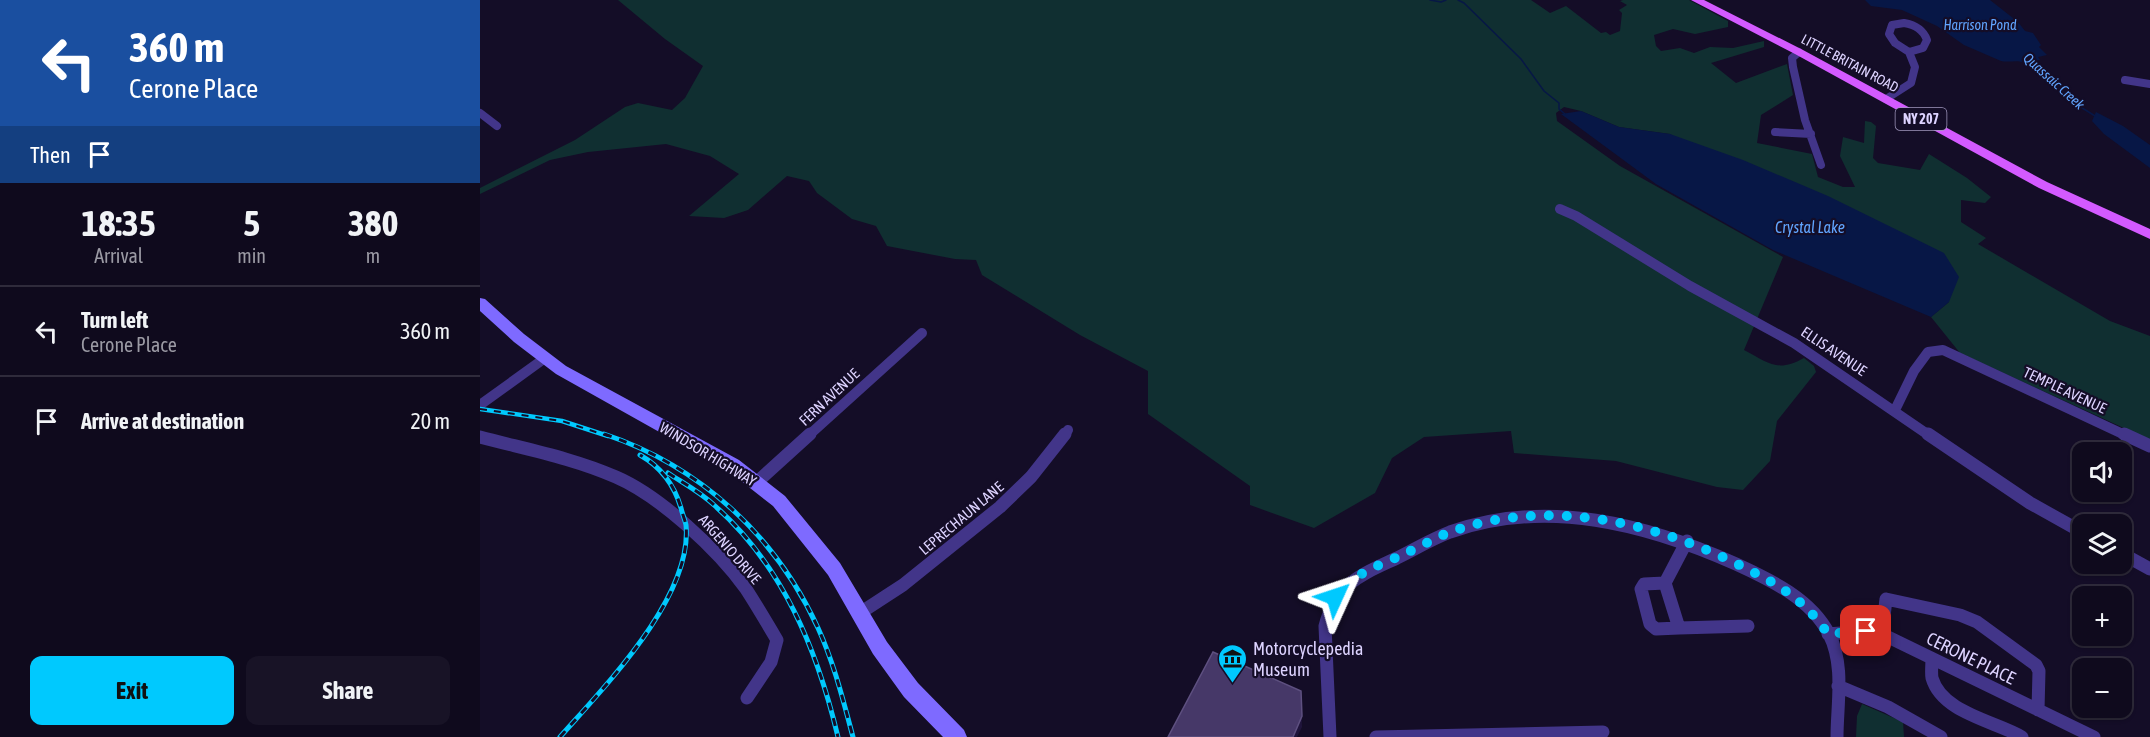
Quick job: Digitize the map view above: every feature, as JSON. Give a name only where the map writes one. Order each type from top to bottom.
[{"type":"main road","name":"LITTLE BRITAIN ROAD","points":[[1696,0],[1799,52],[2043,185],[2149,234]]},
{"type":"main road","name":"WINDSOR HIGHWAY","points":[[480,303],[561,370],[733,465],[778,501],[834,569],[880,648],[911,690],[957,737]]},
{"type":"street","points":[[1886,99],[1911,82],[1915,67],[1909,52],[1891,38],[1889,34],[1892,25],[1912,24],[1923,31],[1927,40],[1923,48],[1909,52]]},
{"type":"street","points":[[1799,52],[1792,58],[1793,67],[1805,120],[1821,165]]},
{"type":"street","points":[[2125,80],[2150,84]]},
{"type":"street","points":[[480,113],[497,126]]},
{"type":"street","points":[[1775,132],[1811,134]]},
{"type":"street","name":"ELLIS AVENUE","points":[[1560,209],[1576,216],[1690,286],[1794,343],[2030,503],[2072,526]]},
{"type":"street","name":"FERN AVENUE","points":[[757,482],[922,333]]},
{"type":"street","name":"TEMPLE AVENUE","points":[[1894,410],[1914,372],[1928,352],[1943,350],[2150,446]]},
{"type":"street","points":[[480,405],[545,358]]},
{"type":"street","name":"LEPRECHAUN LANE","points":[[860,613],[903,585],[1000,507],[1031,477],[1068,430]]},
{"type":"street","name":"ARGENIO DRIVE","points":[[480,437],[574,462],[617,477],[686,522],[745,588],[777,640],[773,658],[747,698]]},
{"type":"street","points":[[1330,737],[1325,626],[1328,610],[1339,591],[1364,573],[1452,532],[1509,518],[1589,517],[1625,523],[1687,541],[1785,589],[1817,618],[1836,651],[1839,671],[1837,737]]},
{"type":"street","points":[[1678,628],[1665,583],[1687,541]]},
{"type":"street","points":[[2132,560],[2150,570]]},
{"type":"street","points":[[1665,583],[1644,584],[1641,589],[1650,624],[1656,629],[1748,626]]},
{"type":"street","points":[[1882,634],[1886,599],[1960,615],[1977,622],[2036,666],[2039,671],[2038,710]]},
{"type":"street","name":"CERONE PLACE","points":[[1828,634],[1866,631],[1882,634],[2094,737]]},
{"type":"street","points":[[1932,659],[1930,671],[1933,684],[1947,701],[2022,737]]},
{"type":"street","points":[[1839,686],[1888,706],[1941,737]]},
{"type":"street","points":[[1376,737],[1603,732]]},
{"type":"green space","points":[[618,0],[1531,0],[1550,13],[1566,6],[1601,33],[1606,32],[1610,35],[1620,31],[1622,13],[1619,10],[1627,5],[1620,1],[1689,0],[1728,21],[1728,27],[1695,34],[1673,29],[1654,35],[1656,46],[1661,51],[1680,48],[1694,53],[1710,47],[1733,48],[1764,41],[1764,47],[1711,63],[1736,83],[1787,64],[1793,95],[1761,115],[1757,143],[1812,154],[1818,177],[1843,187],[1855,187],[1840,156],[1843,137],[1864,143],[1865,121],[1871,122],[1876,126],[1873,158],[1878,163],[1920,170],[1929,154],[1967,178],[1991,197],[1985,203],[1961,200],[1961,222],[1986,238],[1978,244],[2110,321],[2150,336],[2150,440],[1960,353],[1931,317],[1949,302],[1670,134],[1619,127],[1581,111],[1564,107],[1556,113],[1557,121],[1620,166],[1783,257],[1744,350],[1773,365],[1787,365],[1804,358],[1814,366],[1816,372],[1777,421],[1770,461],[1743,490],[1717,487],[1616,461],[1514,453],[1511,431],[1424,437],[1392,458],[1375,493],[1314,528],[1250,505],[1250,486],[1148,414],[1148,371],[1080,335],[982,275],[976,260],[955,259],[887,246],[876,226],[852,219],[817,193],[809,181],[787,176],[748,210],[724,218],[689,216],[739,174],[710,156],[666,144],[588,152],[550,160],[480,194],[480,188],[575,140],[625,107],[638,103],[672,110],[685,98],[703,66],[665,39]]},
{"type":"green space","points":[[1862,704],[1903,722],[1904,737],[1856,737],[1857,716]]},
{"type":"water","name":"Harrison Pond","points":[[1865,0],[1990,0],[2018,22],[2025,31],[2033,33],[2041,45],[2039,47],[2047,55],[2038,57],[2040,60],[2025,63],[2001,61],[1964,45],[1937,26],[1902,10],[1871,6]]},
{"type":"water","name":"Crystal Lake","points":[[1581,111],[1619,127],[1670,134],[1743,160],[1828,196],[1944,253],[1959,277],[1949,302],[1931,317],[1773,250],[1656,184],[1561,114]]},
{"type":"water","points":[[2096,112],[2123,126],[2150,145],[2150,168],[2104,134],[2092,121]]},
{"type":"building","name":"Motorcyclepedia Museum","points":[[1213,652],[1301,691],[1302,716],[1293,737],[1168,737]]},
{"type":"waterway","points":[[1430,0],[1441,2],[1446,0]]},
{"type":"waterway","points":[[1458,0],[1464,3],[1521,59],[1544,91],[1559,103],[1559,109],[1565,114]]},
{"type":"waterway","name":"Quassaic Creek","points":[[2032,60],[2076,104],[2095,116]]},
{"type":"railway","points":[[480,409],[562,421],[608,436]]},
{"type":"railway","points":[[604,434],[639,448],[703,485],[731,508],[757,535],[780,563],[801,595],[818,628],[842,695],[853,737]]},
{"type":"railway","points":[[560,737],[621,667],[661,611],[675,581],[684,553],[686,525],[675,491],[666,477],[640,455]]},
{"type":"railway","points":[[668,473],[709,500],[760,555],[778,582],[808,641],[838,737]]},
{"type":"place","name":"Motorcyclepedia Museum","points":[[1232,684]]},
{"type":"route","points":[[1335,597],[1339,591],[1364,573],[1452,532],[1509,518],[1589,517],[1625,523],[1696,544],[1785,589],[1798,598],[1828,634],[1866,631]]}]
